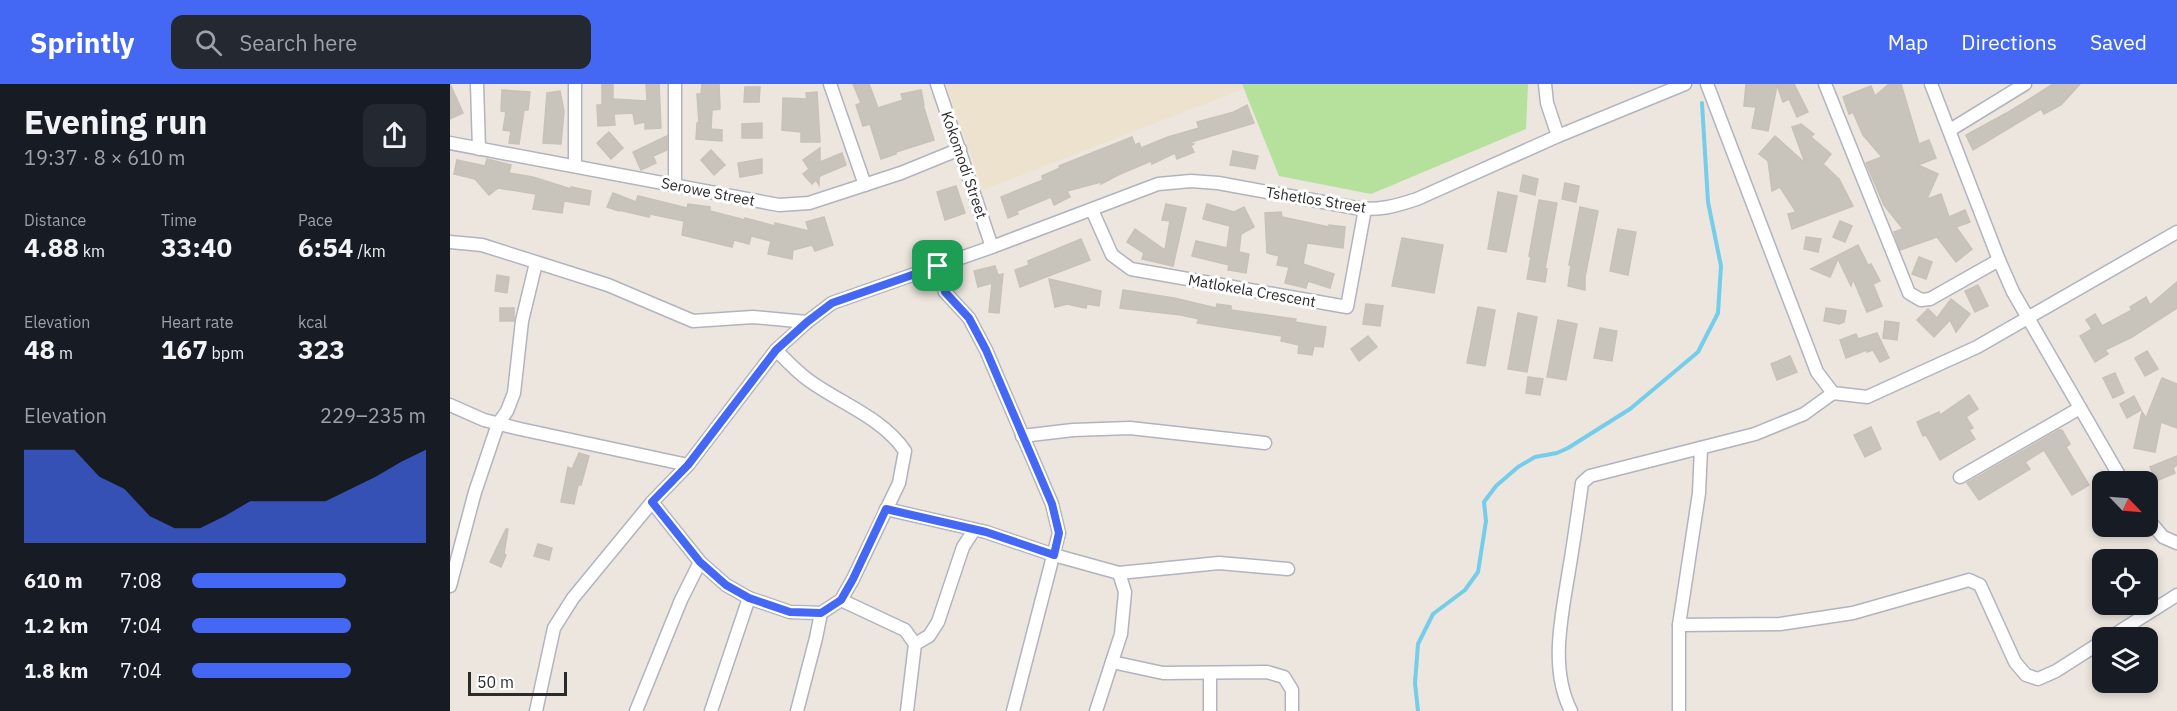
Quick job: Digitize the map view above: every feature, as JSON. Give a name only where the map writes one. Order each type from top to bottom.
[{"type":"street","points":[[477,84],[479,149]]},
{"type":"street","points":[[575,165],[576,84]]},
{"type":"street","points":[[675,84],[675,186]]},
{"type":"street","points":[[830,84],[865,185]]},
{"type":"street","name":"Kokomodi Street","points":[[937,84],[992,247]]},
{"type":"street","points":[[1545,84],[1547,104],[1558,136]]},
{"type":"street","name":"Tshetlos Street","points":[[536,711],[554,628],[573,598],[652,502],[688,465],[776,350],[832,303],[992,247],[1158,184],[1191,181],[1218,183],[1365,209],[1392,207],[1417,199],[1558,136],[1685,84]]},
{"type":"street","points":[[1707,84],[1813,362],[1833,393]]},
{"type":"street","points":[[1825,84],[1910,293],[1921,300],[1930,299],[1999,260]]},
{"type":"street","points":[[1931,84],[1999,260],[2028,320],[2117,471]]},
{"type":"street","points":[[1950,130],[2025,84]]},
{"type":"street","name":"Serowe Street","points":[[450,143],[779,205],[797,205],[865,185],[960,149]]},
{"type":"street","name":"Matlokela Crescent","points":[[1092,210],[1112,255],[1131,269],[1347,307],[1365,209]]},
{"type":"street","points":[[1571,711],[1566,702],[1559,669],[1561,622],[1582,483],[1590,476],[1755,434],[1804,414],[1833,393],[1868,398],[1977,347],[2028,320],[2177,232]]},
{"type":"street","points":[[450,242],[482,245],[608,285],[693,321],[753,318],[807,322]]},
{"type":"street","points":[[450,586],[475,492],[498,424],[507,411],[514,393],[522,321],[536,263]]},
{"type":"street","points":[[938,266],[945,292],[969,318],[986,350],[1052,504],[1059,533],[1013,711]]},
{"type":"street","points":[[652,502],[700,562],[726,585],[749,598],[790,612],[821,613],[841,600],[899,483],[905,451],[896,438],[807,380],[776,350]]},
{"type":"street","points":[[450,405],[498,424],[688,465]]},
{"type":"street","points":[[1960,477],[2080,408]]},
{"type":"street","points":[[1022,436],[1073,430],[1130,428],[1265,443]]},
{"type":"street","points":[[1679,711],[1679,625],[1699,493],[1701,448]]},
{"type":"street","points":[[886,509],[974,530],[1119,573],[1219,563],[1288,569]]},
{"type":"street","points":[[915,644],[929,636],[938,622],[959,556],[974,530]]},
{"type":"street","points":[[2158,531],[2163,537],[2177,543]]},
{"type":"street","points":[[636,711],[681,600],[700,562]]},
{"type":"street","points":[[1096,711],[1121,634],[1125,592],[1119,573]]},
{"type":"street","points":[[1679,625],[1780,624],[1853,613],[1969,580],[1980,585],[2015,662],[2026,675],[2038,679],[2056,671],[2092,648]]},
{"type":"street","points":[[2126,627],[2177,594]]},
{"type":"street","points":[[711,711],[749,598]]},
{"type":"street","points":[[841,600],[905,630],[915,644],[907,711]]},
{"type":"street","points":[[797,711],[821,613]]},
{"type":"street","points":[[1112,662],[1163,674],[1267,672],[1284,677],[1292,690],[1293,711]]},
{"type":"street","points":[[1210,673],[1210,711]]},
{"type":"shaded area","points":[[946,84],[1241,84],[1243,89],[983,190]]},
{"type":"green space","points":[[1242,84],[1528,84],[1526,129],[1371,194],[1279,176]]},
{"type":"building","points":[[450,84],[463,113],[450,119]]},
{"type":"building","points":[[602,84],[613,84],[613,99],[647,101],[646,84],[659,84],[661,128],[645,129],[645,122],[635,124],[633,113],[614,114],[615,125],[598,126],[597,105],[602,105]]},
{"type":"building","points":[[702,84],[719,84],[720,109],[712,110],[711,129],[722,130],[722,141],[696,139],[697,123],[699,123],[697,94],[701,94]]},
{"type":"building","points":[[853,84],[869,84],[878,108],[903,100],[901,94],[921,90],[923,105],[934,140],[881,159],[870,124],[863,126],[856,105],[861,103]]},
{"type":"building","points":[[1746,84],[1794,84],[1808,112],[1797,117],[1789,99],[1783,102],[1777,85],[1768,131],[1752,128],[1756,107],[1744,106]]},
{"type":"building","points":[[1889,84],[1901,84],[1919,144],[1929,140],[1936,158],[1918,165],[1938,174],[1927,199],[1941,194],[1949,217],[1965,210],[1970,222],[1956,227],[1972,249],[1956,262],[1937,237],[1900,250],[1894,232],[1903,229],[1884,205],[1866,163],[1882,157],[1863,135],[1853,112],[1849,114],[1843,97],[1871,86],[1875,96]]},
{"type":"building","points":[[2053,84],[2080,84],[2061,105],[2044,114],[2041,109],[1973,150],[1966,135]]},
{"type":"building","points":[[745,87],[760,87],[759,102],[744,102]]},
{"type":"building","points":[[502,90],[530,92],[528,110],[524,110],[519,144],[509,143],[511,131],[503,130],[506,112],[501,111]]},
{"type":"building","points":[[560,91],[564,111],[561,144],[543,143],[547,93]]},
{"type":"building","points":[[817,92],[820,142],[801,142],[801,132],[782,130],[783,98],[807,99],[806,93]]},
{"type":"building","points":[[1247,105],[1254,123],[1188,143],[1194,144],[1191,146],[1194,152],[1177,159],[1175,153],[1152,164],[1151,161],[1101,184],[1101,182],[1067,191],[1070,197],[1054,205],[1051,197],[1017,211],[1018,214],[1008,218],[1001,197],[1043,180],[1042,176],[1060,168],[1059,166],[1132,137],[1135,145],[1139,143],[1142,150],[1143,147],[1168,137],[1199,128],[1197,122],[1234,112]]},
{"type":"building","points":[[762,123],[762,138],[742,138],[742,124]]},
{"type":"building","points":[[1801,124],[1814,134],[1811,137],[1831,154],[1823,164],[1839,179],[1853,206],[1792,229],[1788,214],[1796,212],[1780,187],[1772,191],[1768,161],[1759,154],[1775,136],[1805,163],[1792,127]]},
{"type":"building","points":[[609,132],[623,148],[611,159],[597,143]]},
{"type":"building","points":[[667,136],[667,150],[653,156],[656,163],[641,170],[633,152]]},
{"type":"building","points":[[820,148],[820,162],[842,153],[846,165],[819,177],[819,185],[816,180],[812,184],[803,174],[809,169],[803,160]]},
{"type":"building","points":[[711,150],[725,165],[714,175],[701,160]]},
{"type":"building","points":[[1233,151],[1258,156],[1255,169],[1230,165]]},
{"type":"building","points":[[487,159],[511,165],[509,173],[533,177],[571,189],[571,187],[591,191],[589,205],[564,201],[562,213],[533,209],[536,194],[498,188],[489,195],[475,179],[454,174],[457,160],[485,166]]},
{"type":"building","points":[[762,159],[762,173],[740,177],[738,163]]},
{"type":"building","points":[[1523,175],[1538,179],[1535,195],[1520,191]]},
{"type":"building","points":[[1565,183],[1579,186],[1576,202],[1562,199]]},
{"type":"building","points":[[956,186],[965,213],[945,220],[937,192]]},
{"type":"building","points":[[1498,192],[1517,196],[1506,252],[1488,249]]},
{"type":"building","points":[[613,193],[636,202],[638,196],[687,208],[688,204],[710,207],[710,211],[745,220],[745,218],[775,226],[775,223],[809,231],[806,222],[824,217],[833,245],[815,251],[812,245],[793,250],[792,259],[768,254],[771,241],[751,236],[749,244],[734,240],[732,247],[682,235],[684,221],[650,214],[649,217],[607,207]]},
{"type":"building","points":[[1539,200],[1557,203],[1545,269],[1547,269],[1545,282],[1527,279]]},
{"type":"building","points":[[1166,204],[1186,208],[1173,266],[1142,259],[1144,253],[1127,242],[1135,229],[1165,250],[1170,221],[1162,220]]},
{"type":"building","points":[[1207,204],[1234,212],[1244,207],[1254,227],[1241,234],[1239,252],[1249,254],[1246,273],[1228,270],[1229,265],[1192,256],[1196,241],[1227,248],[1230,226],[1203,219]]},
{"type":"building","points":[[1580,207],[1598,211],[1585,277],[1585,290],[1568,286],[1571,265],[1569,265]]},
{"type":"building","points":[[1281,212],[1282,217],[1329,227],[1329,225],[1345,227],[1343,248],[1307,243],[1303,264],[1334,274],[1330,288],[1308,281],[1306,288],[1285,283],[1289,267],[1277,265],[1279,256],[1267,253],[1265,213]]},
{"type":"building","points":[[1840,221],[1852,226],[1845,242],[1833,237]]},
{"type":"building","points":[[1618,229],[1636,232],[1628,275],[1610,271]]},
{"type":"building","points":[[1806,237],[1821,239],[1818,252],[1804,249]]},
{"type":"building","points":[[1402,238],[1443,245],[1434,293],[1392,286]]},
{"type":"building","points":[[1081,239],[1090,260],[1020,287],[1015,270],[1029,265],[1028,261]]},
{"type":"building","points":[[1858,245],[1868,265],[1871,264],[1880,281],[1873,284],[1882,306],[1867,312],[1853,279],[1851,286],[1838,259],[1830,277],[1811,269]]},
{"type":"building","points":[[1919,257],[1932,262],[1926,279],[1912,274]]},
{"type":"building","points":[[995,266],[998,275],[1003,274],[999,313],[989,312],[992,283],[978,287],[974,271]]},
{"type":"building","points":[[497,275],[509,277],[507,293],[495,291]]},
{"type":"building","points":[[1049,279],[1101,291],[1099,306],[1087,304],[1086,308],[1067,304],[1055,307]]},
{"type":"building","points":[[2177,282],[2177,308],[2132,337],[2105,350],[2108,354],[2095,362],[2080,336],[2092,329],[2086,320],[2095,314],[2102,326],[2132,310],[2130,307],[2146,297],[2150,305]]},
{"type":"building","points":[[1978,285],[1988,306],[1975,312],[1965,291]]},
{"type":"building","points":[[1123,290],[1174,298],[1216,308],[1217,304],[1231,306],[1231,310],[1296,319],[1295,322],[1326,327],[1323,347],[1314,346],[1312,355],[1298,353],[1299,345],[1281,341],[1282,336],[1197,323],[1199,319],[1181,315],[1120,308]]},
{"type":"building","points":[[1951,299],[1970,314],[1956,332],[1950,320],[1934,337],[1917,320],[1928,309],[1937,318]]},
{"type":"building","points":[[1366,304],[1383,306],[1380,326],[1363,324]]},
{"type":"building","points":[[1478,307],[1495,310],[1485,366],[1467,363]]},
{"type":"building","points":[[500,308],[514,308],[514,321],[500,321]]},
{"type":"building","points":[[1826,308],[1846,311],[1844,322],[1839,324],[1824,321]]},
{"type":"building","points":[[1518,313],[1537,317],[1527,372],[1508,369]]},
{"type":"building","points":[[1558,320],[1577,324],[1566,380],[1547,377]]},
{"type":"building","points":[[1885,321],[1899,323],[1897,340],[1883,338]]},
{"type":"building","points":[[1600,328],[1617,331],[1612,361],[1594,358]]},
{"type":"building","points":[[1877,333],[1889,358],[1880,362],[1873,350],[1867,352],[1867,350],[1846,358],[1840,340],[1856,334],[1858,339]]},
{"type":"building","points":[[1368,336],[1377,347],[1359,361],[1351,349]]},
{"type":"building","points":[[2147,351],[2158,369],[2145,376],[2135,358]]},
{"type":"building","points":[[1790,356],[1797,372],[1777,380],[1771,364]]},
{"type":"building","points":[[2115,373],[2124,393],[2113,398],[2103,378]]},
{"type":"building","points":[[1528,377],[1543,379],[1540,395],[1526,393]]},
{"type":"building","points":[[2162,378],[2177,384],[2177,428],[2161,422],[2155,452],[2134,448],[2142,412],[2146,418]]},
{"type":"building","points":[[1969,395],[1978,409],[1966,417],[1973,428],[1969,430],[1975,439],[1940,460],[1926,435],[1923,436],[1917,422],[1939,412],[1940,415]]},
{"type":"building","points":[[2134,396],[2141,410],[2127,418],[2120,404]]},
{"type":"building","points":[[1871,427],[1881,449],[1865,457],[1854,435]]},
{"type":"building","points":[[2062,430],[2070,444],[2066,447],[2089,485],[2072,495],[2044,450],[2025,462],[2030,469],[1979,500],[1967,483]]},
{"type":"building","points":[[579,453],[589,456],[581,485],[578,485],[574,504],[561,502],[568,467],[572,469]]},
{"type":"building","points":[[2177,456],[2177,465],[2173,468],[2175,473],[2158,480],[2158,471],[2152,471],[2150,467]]},
{"type":"building","points":[[508,529],[504,554],[506,555],[501,567],[490,562]]},
{"type":"building","points":[[538,544],[552,548],[549,560],[534,556]]},
{"type":"waterway","points":[[1418,711],[1415,683],[1418,644],[1433,614],[1465,590],[1478,572],[1486,521],[1484,502],[1496,486],[1518,467],[1535,457],[1557,453],[1568,448],[1630,409],[1698,352],[1718,313],[1721,266],[1708,202],[1702,103]]},
{"type":"route","points":[[938,266],[945,292],[969,318],[986,350],[1052,504],[1059,533],[1054,555],[986,532],[886,509],[841,600],[821,613],[790,612],[749,598],[726,585],[700,562],[652,502],[688,465],[776,350],[807,322],[832,303],[938,266]]}]
